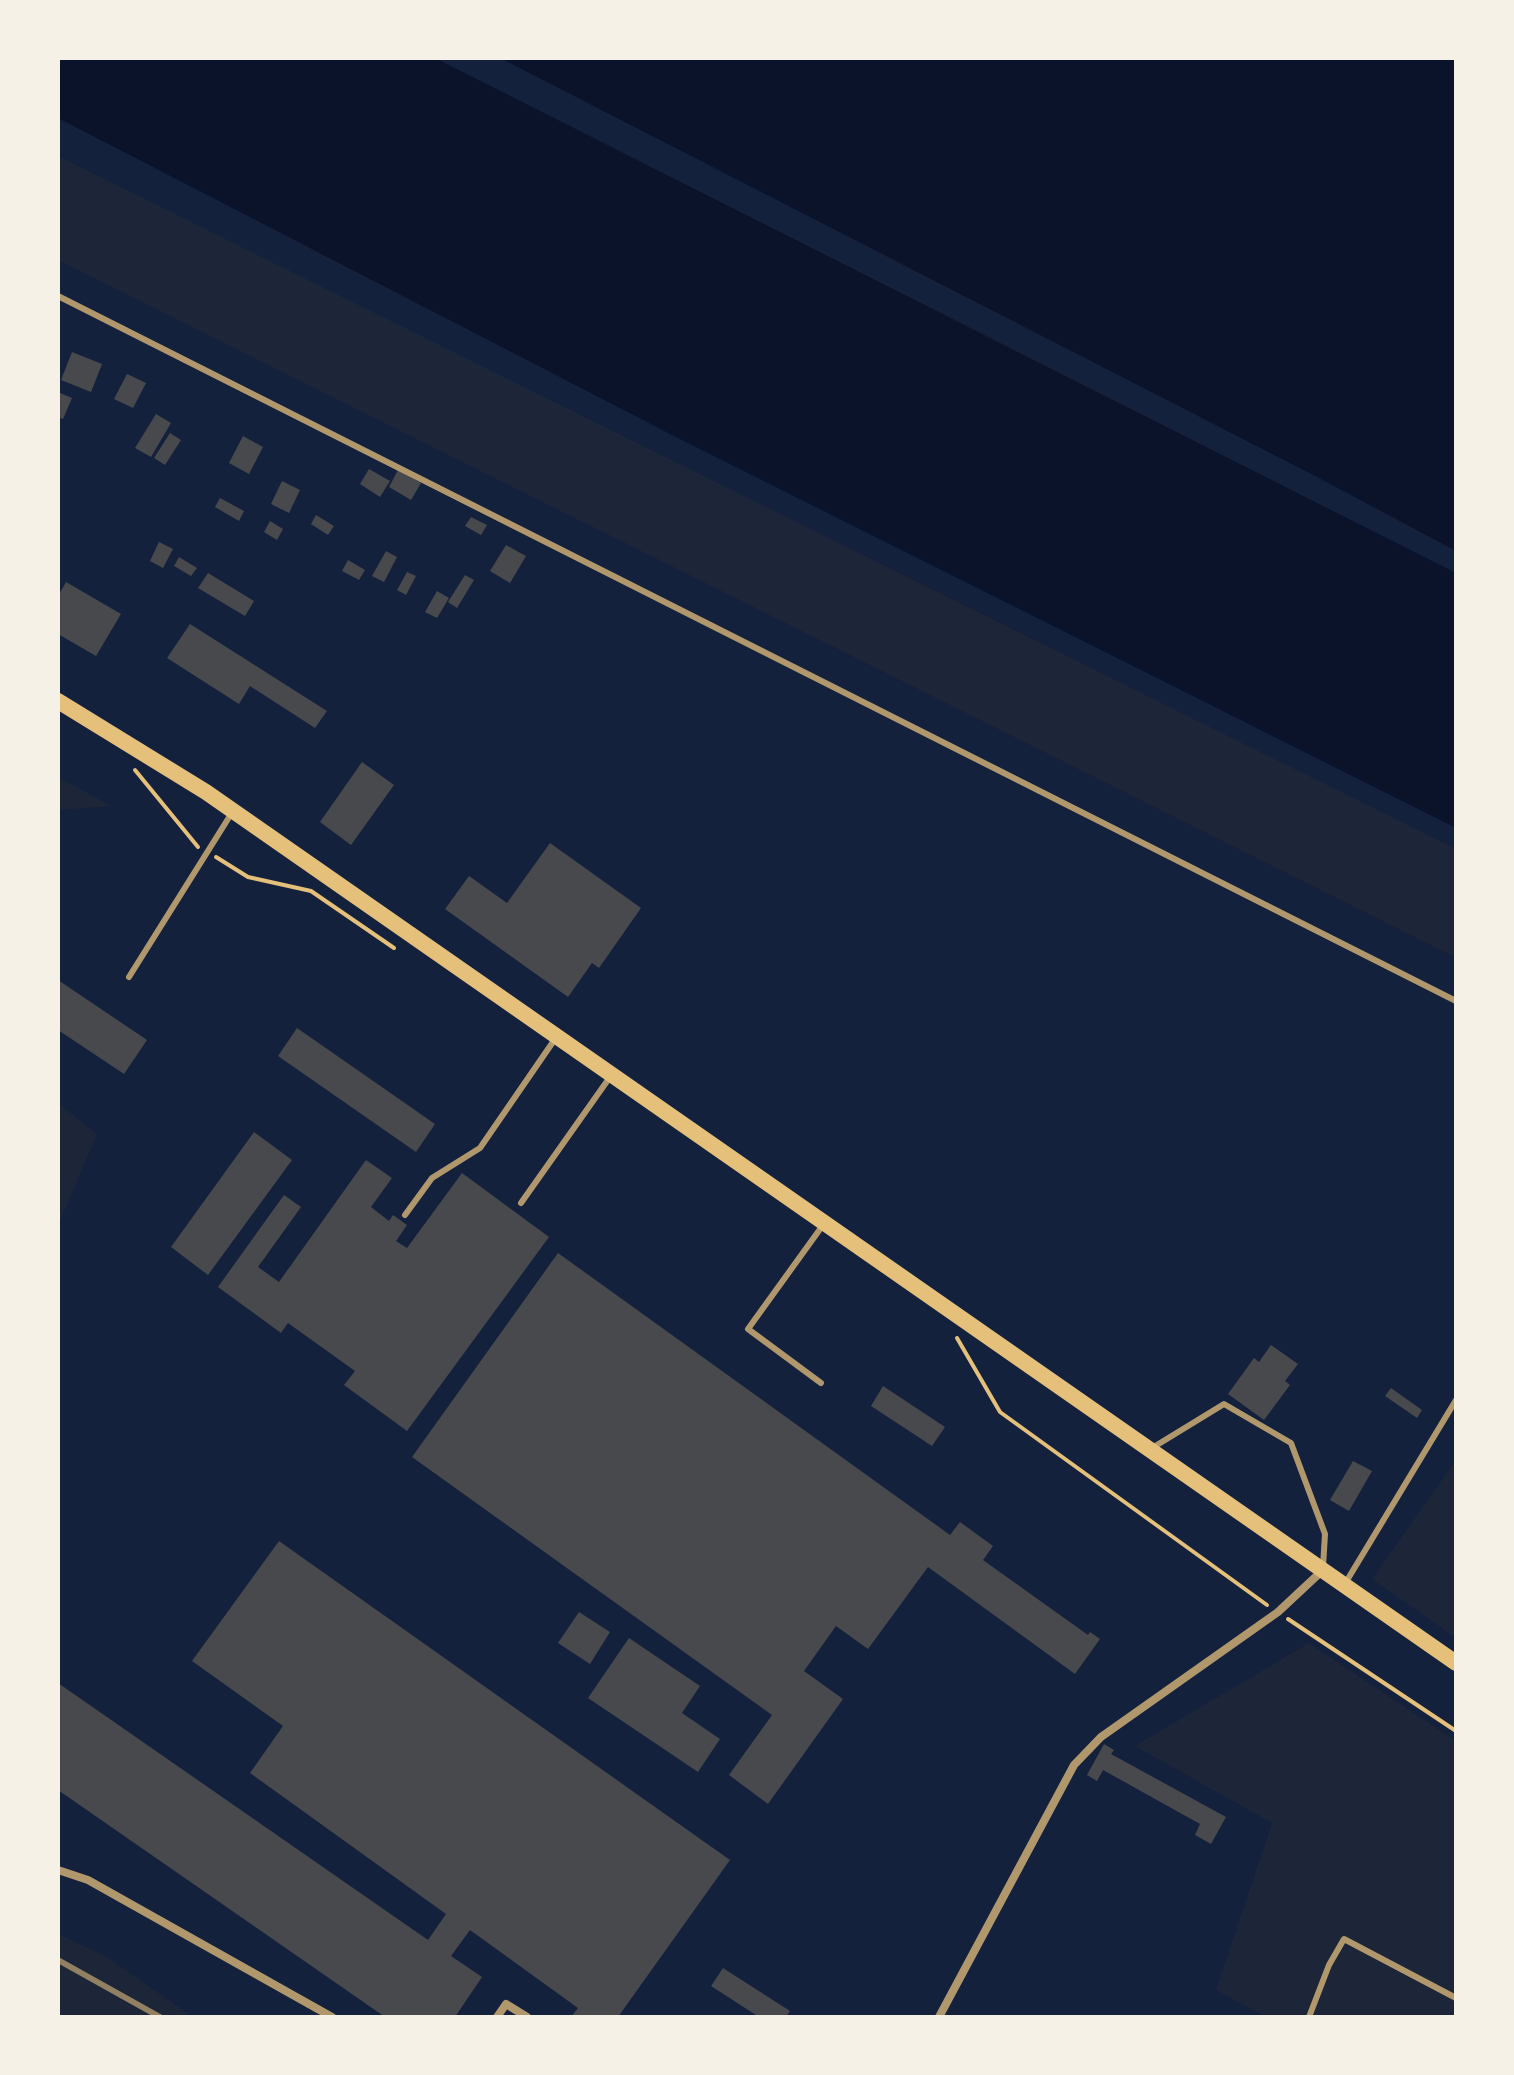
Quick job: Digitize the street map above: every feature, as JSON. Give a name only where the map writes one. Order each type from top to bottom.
[{"type":"main road","points":[[58,701],[233,811],[1152,1448],[1456,1663]]},
{"type":"street","points":[[939,2017],[1074,1765],[1101,1737],[1278,1612],[1323,1570]]},
{"type":"street","points":[[58,1870],[88,1880],[332,2017]]},
{"type":"street","points":[[497,2017],[506,2004],[527,2017]]},
{"type":"lane","points":[[58,296],[1456,1001]]},
{"type":"lane","points":[[129,977],[210,853],[233,811]]},
{"type":"lane","points":[[405,1215],[432,1178],[480,1148],[556,1035]]},
{"type":"lane","points":[[521,1203],[612,1074]]},
{"type":"lane","points":[[821,1383],[748,1329],[825,1222]]},
{"type":"lane","points":[[1344,1585],[1456,1400]]},
{"type":"lane","points":[[1152,1448],[1224,1404],[1291,1443],[1325,1534],[1323,1570]]},
{"type":"lane","points":[[1309,2017],[1344,1939],[1456,1998]]},
{"type":"path","points":[[129,763],[198,846],[248,877],[311,891],[403,954]]},
{"type":"path","points":[[956,1336],[1000,1412],[1278,1612],[1456,1731]]},
{"type":"shaded area","points":[[58,58],[435,58],[1456,573],[1456,828],[674,436],[58,118]]},
{"type":"shaded area","points":[[500,58],[1456,58],[1456,551],[1317,477]]},
{"type":"shaded area","points":[[58,156],[1456,849],[1455,957],[58,260]]},
{"type":"shaded area","points":[[58,777],[111,806],[58,810]]},
{"type":"shaded area","points":[[58,1103],[97,1134],[58,1226]]},
{"type":"shaded area","points":[[1456,1460],[1456,1638],[1372,1579]]},
{"type":"shaded area","points":[[1309,1643],[1456,1741],[1456,2017],[1266,2017],[1216,1990],[1272,1823],[1135,1746]]},
{"type":"shaded area","points":[[58,1934],[105,1956],[193,2017],[58,2017]]},
{"type":"building","points":[[72,352],[102,364],[91,392],[61,380]]},
{"type":"building","points":[[127,374],[146,383],[133,408],[114,399]]},
{"type":"building","points":[[58,392],[72,398],[63,419],[58,417]]},
{"type":"building","points":[[156,414],[171,423],[151,457],[135,448]]},
{"type":"building","points":[[170,433],[181,440],[165,465],[154,458]]},
{"type":"building","points":[[243,436],[263,447],[249,474],[229,463]]},
{"type":"building","points":[[369,469],[390,481],[380,497],[360,484]]},
{"type":"building","points":[[398,470],[421,483],[411,500],[389,487]]},
{"type":"building","points":[[282,481],[300,490],[289,513],[271,504]]},
{"type":"building","points":[[220,498],[244,511],[239,521],[215,507]]},
{"type":"building","points":[[316,515],[334,526],[328,535],[311,524]]},
{"type":"building","points":[[471,517],[487,525],[481,535],[465,526]]},
{"type":"building","points":[[270,521],[283,529],[277,540],[264,532]]},
{"type":"building","points":[[159,542],[173,549],[163,568],[150,561]]},
{"type":"building","points":[[506,545],[526,556],[510,583],[490,571]]},
{"type":"building","points":[[386,551],[397,557],[384,582],[372,576]]},
{"type":"building","points":[[179,557],[197,568],[191,576],[174,566]]},
{"type":"building","points":[[348,560],[365,570],[359,580],[342,571]]},
{"type":"building","points":[[407,572],[416,576],[406,595],[397,590]]},
{"type":"building","points":[[208,573],[254,601],[245,616],[198,588]]},
{"type":"building","points":[[465,575],[474,580],[457,608],[448,602]]},
{"type":"building","points":[[66,582],[121,614],[96,656],[58,634],[58,596]]},
{"type":"building","points":[[437,591],[449,598],[437,618],[425,612]]},
{"type":"building","points":[[190,624],[327,711],[315,728],[250,686],[239,704],[167,658]]},
{"type":"building","points":[[362,762],[394,785],[351,845],[320,822]]},
{"type":"building","points":[[550,843],[641,908],[599,968],[592,963],[568,997],[445,909],[469,876],[507,903]]},
{"type":"building","points":[[58,980],[147,1040],[124,1074],[58,1030]]},
{"type":"building","points":[[297,1028],[435,1124],[416,1152],[278,1056]]},
{"type":"building","points":[[254,1132],[292,1160],[208,1275],[171,1247]]},
{"type":"building","points":[[366,1160],[392,1178],[371,1207],[389,1221],[393,1215],[407,1225],[396,1241],[407,1248],[462,1173],[549,1237],[407,1431],[344,1385],[355,1371],[288,1323],[281,1333],[218,1287],[284,1195],[301,1207],[258,1267],[279,1282]]},
{"type":"building","points":[[558,1253],[950,1535],[960,1522],[993,1546],[983,1560],[1088,1635],[1090,1632],[1100,1639],[1075,1674],[928,1567],[868,1649],[836,1626],[804,1671],[843,1699],[768,1804],[729,1775],[772,1715],[412,1457]]},
{"type":"building","points":[[1271,1345],[1298,1364],[1285,1381],[1290,1385],[1264,1420],[1228,1394],[1254,1358],[1259,1362]]},
{"type":"building","points":[[883,1386],[945,1427],[932,1446],[871,1406]]},
{"type":"building","points":[[1391,1388],[1422,1410],[1417,1418],[1385,1396]]},
{"type":"building","points":[[1353,1461],[1372,1471],[1349,1511],[1330,1500]]},
{"type":"building","points":[[279,1541],[730,1860],[618,2017],[571,2017],[578,2008],[470,1930],[451,1956],[482,1977],[455,2017],[385,2017],[58,1790],[58,1683],[428,1940],[446,1914],[250,1773],[283,1726],[192,1661]]},
{"type":"building","points":[[579,1612],[610,1632],[590,1664],[558,1643]]},
{"type":"building","points":[[629,1638],[700,1686],[682,1713],[720,1739],[698,1772],[588,1698]]},
{"type":"building","points":[[1104,1744],[1114,1750],[1111,1754],[1226,1817],[1211,1844],[1195,1835],[1200,1824],[1103,1770],[1097,1781],[1087,1775]]},
{"type":"building","points":[[723,1968],[790,2011],[786,2017],[759,2017],[711,1986]]},
{"type":"railway","points":[[58,1960],[160,2017]]}]
